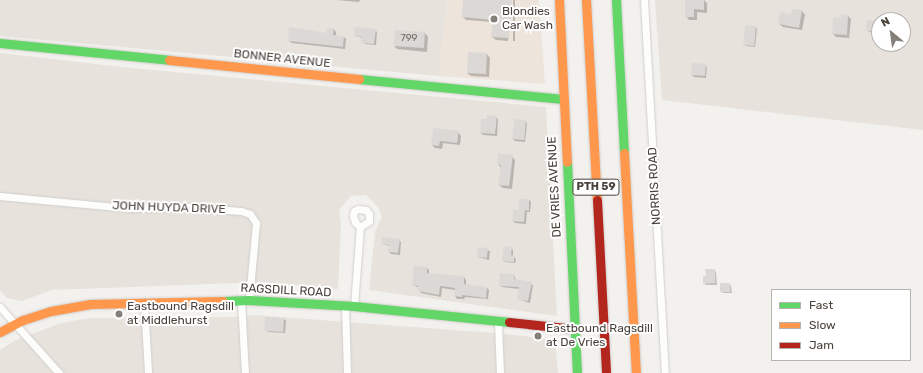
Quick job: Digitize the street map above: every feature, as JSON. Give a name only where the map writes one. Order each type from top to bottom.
[{"type":"street","name":"DE VRIES AVENUE","points":[[559,0],[562,99],[577,373]]},
{"type":"street","name":"PTH 59","points":[[586,0],[606,373]]},
{"type":"street","name":"PTH 59","points":[[616,0],[636,373]]},
{"type":"street","name":"NORRIS ROAD","points":[[644,0],[665,373]]},
{"type":"street","name":"BONNER AVENUE","points":[[0,43],[562,99]]},
{"type":"street","name":"JOHN HUYDA DRIVE","points":[[0,196],[128,208],[187,207],[240,211],[250,214],[256,223],[245,300]]},
{"type":"street","points":[[347,373],[349,306],[360,227]]},
{"type":"street","name":"RAGSDILL ROAD","points":[[0,332],[15,324],[51,311],[82,305],[245,300],[349,306],[575,330]]},
{"type":"street","points":[[245,300],[245,373]]},
{"type":"street","points":[[144,303],[148,373]]},
{"type":"street","points":[[0,307],[59,373]]},
{"type":"street","points":[[498,322],[500,373]]},
{"type":"shaded area","points":[[0,0],[447,0],[439,76],[0,36]]},
{"type":"shaded area","points":[[447,0],[539,0],[545,84],[439,76]]},
{"type":"shaded area","points":[[655,0],[923,0],[923,130],[662,100]]},
{"type":"shaded area","points":[[0,53],[122,67],[546,107],[557,316],[369,290],[375,231],[382,217],[378,207],[366,195],[351,196],[339,210],[341,226],[338,289],[264,282],[52,290],[22,301],[7,298],[0,290]]},
{"type":"shaded area","points":[[253,315],[507,334],[555,340],[558,373],[0,373],[0,350],[14,341],[61,323],[90,318],[236,317]]},
{"type":"building","name":"Blondies Car Wash","points":[[463,0],[512,0],[509,38],[491,37],[493,20],[462,17]]},
{"type":"building","points":[[685,0],[704,0],[704,10],[694,9],[694,17],[685,17]]},
{"type":"building","points":[[792,9],[802,10],[799,28],[778,24],[780,12],[791,14]]},
{"type":"building","points":[[841,14],[848,15],[847,35],[832,34],[833,17],[841,18]]},
{"type":"building","points":[[867,20],[871,21],[871,31],[866,31]]},
{"type":"building","points":[[745,25],[756,26],[754,46],[743,45]]},
{"type":"building","points":[[289,27],[327,33],[327,28],[334,28],[333,35],[344,36],[343,47],[288,41]]},
{"type":"building","points":[[355,27],[376,29],[374,44],[361,43],[362,37],[354,36]]},
{"type":"building","points":[[395,30],[425,32],[424,48],[394,46]]},
{"type":"building","points":[[468,52],[487,53],[486,74],[467,73]]},
{"type":"building","points":[[692,63],[706,64],[705,76],[691,75]]},
{"type":"building","points":[[487,115],[497,116],[495,134],[480,133],[481,119],[487,119]]},
{"type":"building","points":[[514,119],[526,120],[524,140],[512,139]]},
{"type":"building","points":[[433,128],[459,131],[457,143],[440,141],[439,146],[431,145]]},
{"type":"building","points":[[498,154],[513,155],[509,186],[498,185],[501,165],[497,164]]},
{"type":"building","points":[[519,199],[529,199],[529,211],[525,210],[524,222],[512,221],[513,209],[518,210]]},
{"type":"building","points":[[382,237],[400,239],[398,253],[388,252],[389,245],[381,244]]},
{"type":"building","points":[[504,246],[512,247],[511,255],[514,256],[514,262],[502,261]]},
{"type":"building","points":[[478,247],[488,248],[487,258],[477,257]]},
{"type":"building","points":[[414,266],[427,267],[427,273],[464,276],[464,284],[487,287],[486,298],[462,295],[462,297],[454,296],[455,288],[440,286],[439,295],[418,291],[418,286],[412,285]]},
{"type":"building","points":[[705,269],[715,269],[715,283],[703,284],[703,276],[706,276]]},
{"type":"building","points":[[500,273],[514,274],[514,279],[532,282],[528,301],[517,300],[519,287],[499,286]]},
{"type":"building","points":[[720,283],[730,283],[730,292],[720,292]]},
{"type":"building","points":[[265,317],[284,318],[283,332],[264,331]]},
{"type":"traffic: fast","points":[[616,0],[624,153]]},
{"type":"traffic: fast","points":[[0,43],[169,60]]},
{"type":"traffic: fast","points":[[359,79],[563,99]]},
{"type":"traffic: fast","points":[[567,162],[577,373]]},
{"type":"traffic: fast","points":[[223,301],[249,300],[354,306],[509,322]]},
{"type":"traffic: slow","points":[[559,0],[567,162]]},
{"type":"traffic: slow","points":[[586,0],[597,200]]},
{"type":"traffic: slow","points":[[169,60],[359,79]]},
{"type":"traffic: slow","points":[[624,153],[636,373]]},
{"type":"traffic: slow","points":[[0,332],[23,320],[51,311],[90,304],[223,301]]},
{"type":"traffic: jam","points":[[597,200],[606,373]]},
{"type":"traffic: jam","points":[[509,322],[575,329]]},
{"type":"place","name":"Blondies Car Wash","points":[[494,19]]},
{"type":"place","name":"Eastbound Ragsdill at Middlehurst","points":[[119,314]]},
{"type":"place","name":"Eastbound Ragsdill at De Vries","points":[[538,336]]}]
